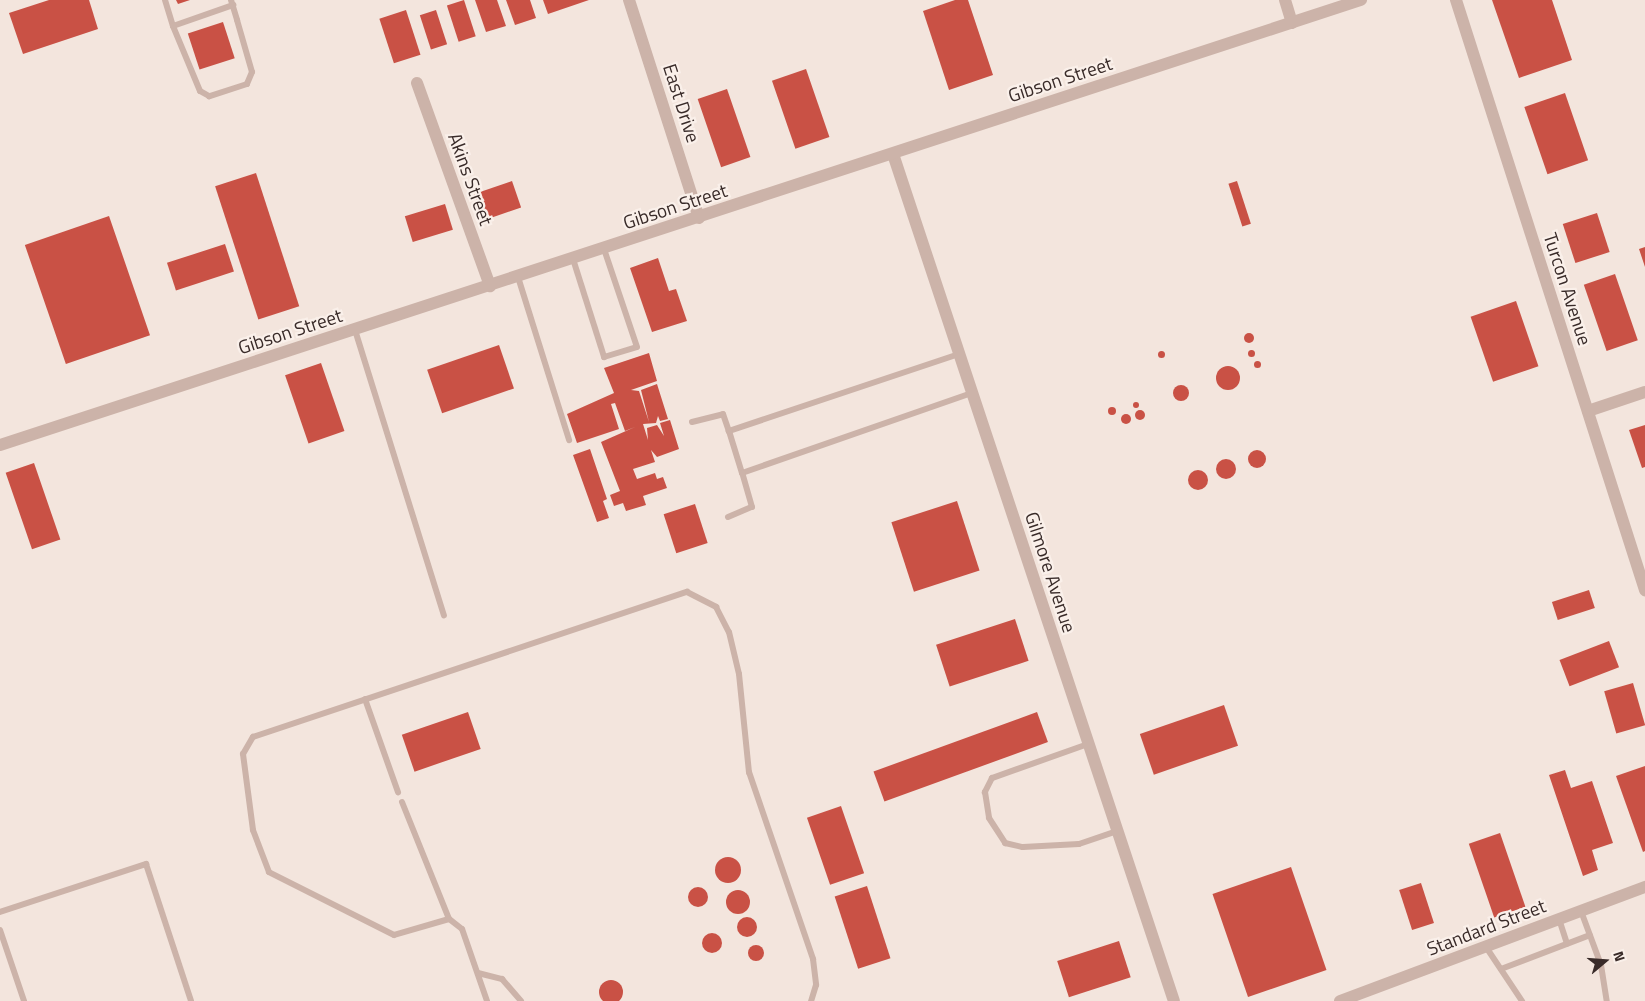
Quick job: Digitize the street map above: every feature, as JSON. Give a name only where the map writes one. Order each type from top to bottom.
[{"type":"street","name":"East Drive","points":[[629,0],[699,218]]},
{"type":"street","points":[[1285,0],[1292,23]]},
{"type":"street","name":"Gibson Street","points":[[0,445],[1361,0]]},
{"type":"street","name":"Turcon Avenue","points":[[1456,0],[1645,590]]},
{"type":"street","name":"Akins Street","points":[[417,83],[490,286]]},
{"type":"street","name":"Gilmore Avenue","points":[[893,154],[1174,1001]]},
{"type":"street","points":[[1588,411],[1645,392]]},
{"type":"street","name":"Standard Street","points":[[1340,1001],[1645,886]]},
{"type":"lane","points":[[165,0],[173,26],[200,91],[209,96],[247,84],[252,72],[232,2],[173,26]]},
{"type":"lane","points":[[573,259],[604,358],[637,347],[604,249]]},
{"type":"lane","points":[[518,277],[570,440]]},
{"type":"lane","points":[[355,330],[444,615]]},
{"type":"lane","points":[[729,431],[959,354]]},
{"type":"lane","points":[[742,473],[972,393]]},
{"type":"lane","points":[[692,422],[723,414],[752,507],[728,517]]},
{"type":"lane","points":[[449,918],[394,935],[269,872],[264,866],[244,780],[243,754],[253,737],[687,592],[701,595],[716,607],[728,632],[739,674],[749,772],[813,959],[816,985],[811,1001]]},
{"type":"lane","points":[[365,699],[398,792]]},
{"type":"lane","points":[[1088,744],[992,778],[985,792],[989,818],[1005,843],[1023,847],[1079,844],[1117,831]]},
{"type":"lane","points":[[402,802],[449,918],[462,929],[487,1001]]},
{"type":"lane","points":[[0,912],[146,864],[192,1001]]},
{"type":"lane","points":[[1581,911],[1606,982],[1607,1001]]},
{"type":"lane","points":[[1558,919],[1567,944]]},
{"type":"lane","points":[[0,930],[24,1001]]},
{"type":"lane","points":[[1501,968],[1590,935]]},
{"type":"lane","points":[[1486,947],[1522,1001]]},
{"type":"lane","points":[[478,973],[502,979],[521,1001]]},
{"type":"building","points":[[49,0],[89,0],[98,29],[23,54],[9,13]]},
{"type":"building","points":[[176,0],[190,0],[178,4]]},
{"type":"building","points":[[464,0],[476,36],[459,42],[447,6]]},
{"type":"building","points":[[475,0],[497,0],[506,26],[486,32]]},
{"type":"building","points":[[506,0],[530,0],[536,18],[515,25]]},
{"type":"building","points":[[543,0],[589,0],[548,14]]},
{"type":"building","points":[[955,0],[968,0],[993,75],[949,90],[923,11]]},
{"type":"building","points":[[1492,0],[1552,0],[1572,60],[1519,78]]},
{"type":"building","points":[[406,10],[421,55],[394,63],[379,19]]},
{"type":"building","points":[[436,10],[447,44],[431,49],[420,15]]},
{"type":"building","points":[[223,22],[235,58],[200,70],[188,33]]},
{"type":"building","points":[[806,69],[829,137],[795,149],[772,81]]},
{"type":"building","points":[[727,89],[750,157],[721,167],[698,99]]},
{"type":"building","points":[[1565,93],[1588,160],[1547,174],[1524,107]]},
{"type":"building","points":[[256,173],[299,306],[258,319],[215,186]]},
{"type":"building","points":[[512,181],[521,207],[483,220],[474,194]]},
{"type":"building","points":[[1237,181],[1251,224],[1242,227],[1228,184]]},
{"type":"building","points":[[445,204],[453,230],[413,242],[405,216]]},
{"type":"building","points":[[1597,213],[1610,252],[1575,263],[1563,224]]},
{"type":"building","points":[[109,216],[150,335],[66,364],[25,245]]},
{"type":"building","points":[[225,244],[234,272],[176,290],[167,263]]},
{"type":"building","points":[[1645,247],[1645,267],[1639,249]]},
{"type":"building","points":[[658,258],[669,291],[676,289],[687,321],[652,332],[630,268]]},
{"type":"building","points":[[1615,274],[1638,340],[1607,351],[1584,285]]},
{"type":"building","points":[[1516,301],[1538,366],[1493,382],[1471,317]]},
{"type":"building","points":[[1247,333],[1251,333],[1254,338],[1253,342],[1247,343],[1244,340],[1244,336]]},
{"type":"building","points":[[499,345],[514,388],[442,413],[427,370]]},
{"type":"building","points":[[1251,350],[1254,353],[1251,356],[1248,353]]},
{"type":"building","points":[[1161,351],[1164,354],[1161,357],[1158,354]]},
{"type":"building","points":[[649,353],[657,381],[631,390],[639,391],[649,422],[641,390],[657,384],[668,419],[660,421],[658,416],[656,423],[643,424],[648,440],[647,428],[657,425],[664,436],[660,423],[670,420],[679,449],[657,457],[651,450],[655,462],[633,469],[637,479],[655,473],[657,479],[663,477],[667,488],[643,496],[646,505],[626,511],[623,503],[614,506],[610,495],[620,491],[601,442],[635,427],[625,431],[615,403],[611,404],[619,429],[577,443],[567,414],[614,393],[604,368]]},
{"type":"building","points":[[1257,361],[1260,364],[1257,367],[1254,364]]},
{"type":"building","points":[[321,363],[344,431],[309,443],[285,375]]},
{"type":"building","points":[[1228,366],[1237,369],[1240,378],[1237,387],[1228,390],[1219,387],[1216,378],[1219,369]]},
{"type":"building","points":[[1178,385],[1184,385],[1189,390],[1187,399],[1178,401],[1173,396],[1173,390]]},
{"type":"building","points":[[1136,402],[1139,405],[1136,408],[1133,405]]},
{"type":"building","points":[[1112,407],[1116,411],[1112,415],[1108,411]]},
{"type":"building","points":[[1138,410],[1142,410],[1145,415],[1144,419],[1138,420],[1135,417],[1135,413]]},
{"type":"building","points":[[1126,414],[1131,419],[1126,424],[1121,419]]},
{"type":"building","points":[[1645,425],[1645,467],[1642,468],[1629,430]]},
{"type":"building","points":[[590,449],[607,499],[603,501],[609,518],[597,522],[573,455]]},
{"type":"building","points":[[1253,450],[1261,450],[1266,455],[1264,466],[1253,468],[1248,463],[1248,455]]},
{"type":"building","points":[[1226,459],[1233,462],[1236,469],[1233,476],[1226,479],[1219,476],[1216,469],[1219,462]]},
{"type":"building","points":[[34,463],[60,540],[32,549],[6,473]]},
{"type":"building","points":[[1198,470],[1205,473],[1208,480],[1205,487],[1198,490],[1191,487],[1188,480],[1191,473]]},
{"type":"building","points":[[957,501],[980,570],[914,592],[891,522]]},
{"type":"building","points":[[695,504],[708,543],[676,553],[664,514]]},
{"type":"building","points":[[1589,590],[1595,608],[1558,620],[1552,602]]},
{"type":"building","points":[[1015,619],[1029,661],[950,686],[936,645]]},
{"type":"building","points":[[1609,641],[1619,667],[1570,686],[1560,660]]},
{"type":"building","points":[[1633,683],[1645,725],[1616,734],[1604,691]]},
{"type":"building","points":[[1224,705],[1238,746],[1154,775],[1140,734]]},
{"type":"building","points":[[468,712],[481,749],[415,772],[402,735]]},
{"type":"building","points":[[1037,712],[1048,742],[884,802],[873,772]]},
{"type":"building","points":[[1645,766],[1645,851],[1643,852],[1616,776]]},
{"type":"building","points":[[1565,770],[1571,788],[1592,781],[1613,843],[1592,850],[1598,870],[1583,876],[1549,775]]},
{"type":"building","points":[[841,806],[864,873],[830,885],[807,818]]},
{"type":"building","points":[[1500,833],[1525,907],[1494,917],[1469,844]]},
{"type":"building","points":[[728,857],[737,861],[741,870],[737,879],[728,883],[719,879],[715,870],[719,861]]},
{"type":"building","points":[[1291,867],[1326,970],[1248,997],[1213,894]]},
{"type":"building","points":[[1421,883],[1434,923],[1412,930],[1399,890]]},
{"type":"building","points":[[867,886],[890,958],[858,969],[835,897]]},
{"type":"building","points":[[698,887],[705,890],[708,897],[705,904],[698,907],[691,904],[688,897],[691,890]]},
{"type":"building","points":[[738,890],[747,893],[750,902],[747,911],[738,914],[729,911],[726,902],[729,893]]},
{"type":"building","points":[[747,917],[754,920],[757,927],[754,934],[747,937],[740,934],[737,927],[740,920]]},
{"type":"building","points":[[708,933],[716,933],[722,939],[722,947],[716,953],[708,953],[702,947],[702,939]]},
{"type":"building","points":[[1119,941],[1131,977],[1069,997],[1057,961]]},
{"type":"building","points":[[753,945],[759,945],[764,950],[762,959],[753,961],[748,956],[748,950]]},
{"type":"building","points":[[611,980],[616,981],[622,987],[622,997],[616,1003],[611,1004],[606,1003],[600,997],[599,992],[600,987],[606,981]]}]
